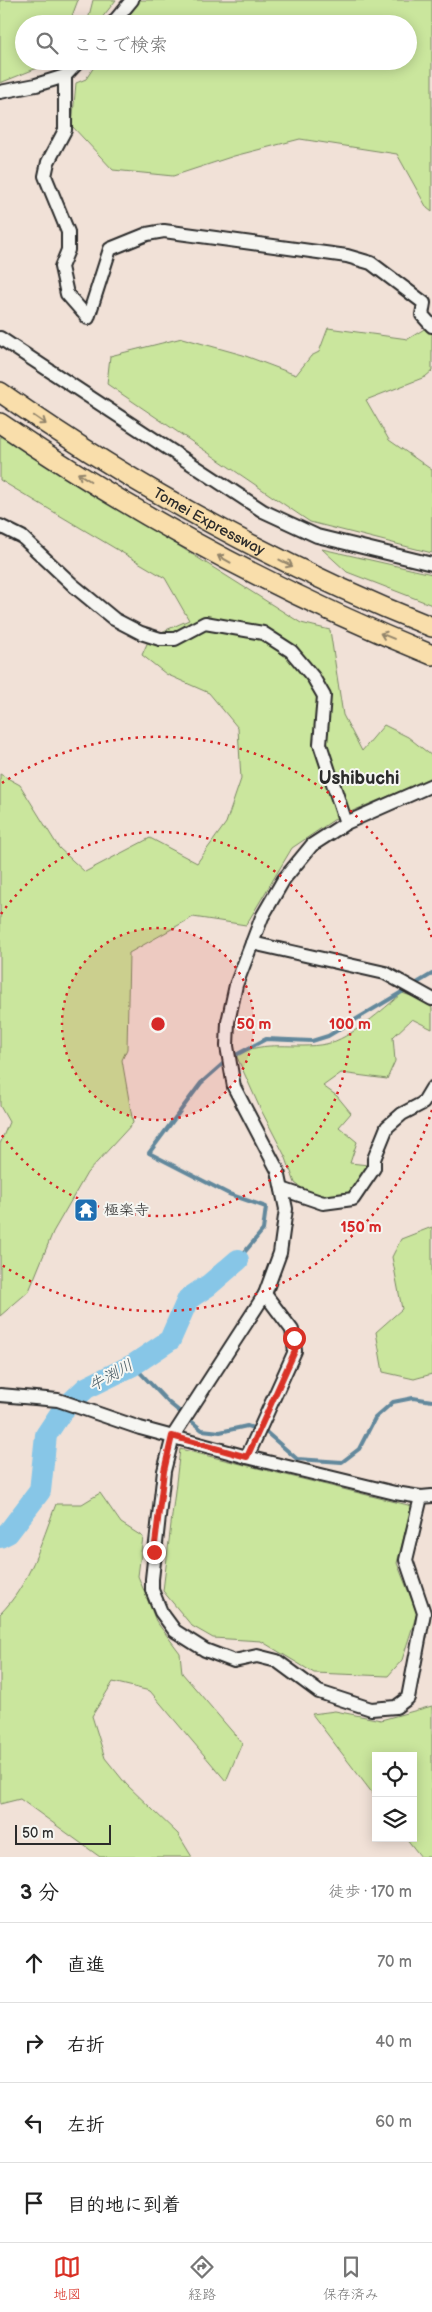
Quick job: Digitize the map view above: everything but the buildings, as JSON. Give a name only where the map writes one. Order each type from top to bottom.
[{"type":"highway","name":"Tomei Expressway","points":[[0,392],[129,478],[212,525],[301,571],[432,627]]},
{"type":"highway","name":"Tomei Expressway","points":[[0,423],[100,488],[264,581],[361,626],[432,655]]},
{"type":"street","points":[[120,15],[132,0]]},
{"type":"street","points":[[0,92],[36,85],[65,76],[71,70]]},
{"type":"street","points":[[65,76],[66,130],[48,162],[44,176],[68,232],[68,250],[61,267],[67,294],[88,318],[110,249],[147,234],[164,231],[347,256],[370,263],[424,303],[422,315],[432,326]]},
{"type":"street","points":[[0,338],[264,511],[317,536],[432,564]]},
{"type":"street","points":[[0,526],[22,537],[74,586],[114,619],[141,634],[160,639],[175,639],[205,623],[263,633],[291,651],[313,677],[324,696],[320,744],[346,822]]},
{"type":"street","points":[[0,1395],[58,1400],[140,1428],[172,1436],[247,1457],[395,1493],[427,1496],[406,1560],[424,1614],[408,1698],[396,1707],[371,1709],[319,1692],[277,1662],[257,1656],[234,1661],[205,1650],[175,1630],[161,1612],[152,1590],[152,1579],[164,1471],[172,1436],[265,1294],[280,1253],[286,1209],[278,1172],[234,1087],[227,1046],[233,996],[262,918],[284,879],[312,845],[346,822],[432,785]]},
{"type":"street","points":[[252,943],[385,973],[432,999]]},
{"type":"street","points":[[282,1189],[323,1202],[353,1199],[374,1168],[374,1159],[387,1127],[402,1114],[428,1106],[432,1088]]},
{"type":"street","points":[[247,1457],[295,1351],[292,1330],[265,1294]]},
{"type":"green space","points":[[0,0],[78,0],[72,15],[15,15],[15,70],[32,70],[0,83]]},
{"type":"green space","points":[[93,0],[116,0],[104,15],[89,15]]},
{"type":"green space","points":[[140,0],[432,0],[432,212],[427,208],[397,154],[300,139],[234,156],[173,176],[113,170],[72,126],[76,83],[86,79],[92,70],[417,70],[417,15],[129,15]]},
{"type":"green space","points":[[328,328],[408,339],[426,328],[432,332],[432,371],[425,377],[366,400],[389,440],[432,470],[432,553],[310,522],[107,384],[110,356],[182,338],[243,355],[296,375],[311,356],[319,352]]},
{"type":"green space","points":[[0,433],[301,623],[330,630],[343,715],[362,751],[384,725],[408,737],[432,756],[432,778],[338,817],[292,848],[246,925],[193,917],[129,953],[127,1049],[122,1060],[133,1123],[87,1173],[53,1232],[29,1291],[0,1316],[0,1144],[9,1122],[0,1106],[0,774],[20,785],[59,848],[85,872],[150,838],[197,863],[226,823],[241,779],[238,728],[209,693],[166,674],[142,655],[150,637],[189,620],[165,578],[0,480]]},
{"type":"green space","points":[[322,549],[432,574],[432,605],[347,572]]},
{"type":"green space","points":[[402,993],[421,999],[432,1008],[432,1029],[412,1019],[393,1037],[395,1061],[387,1079],[341,1073],[323,1086],[337,1096],[351,1113],[339,1127],[357,1142],[350,1163],[368,1165],[370,1179],[341,1199],[312,1196],[295,1183],[286,1158],[259,1106],[236,1055],[258,1047],[314,1046],[335,1041],[366,1023]]},
{"type":"green space","points":[[432,1227],[432,1374],[414,1379],[383,1372],[376,1332],[402,1309],[392,1257],[401,1239]]},
{"type":"green space","points":[[180,1449],[412,1506],[397,1563],[417,1613],[402,1660],[388,1676],[314,1673],[261,1641],[213,1638],[192,1626],[163,1591]]},
{"type":"green space","points":[[100,1493],[121,1523],[143,1537],[138,1576],[156,1621],[180,1653],[182,1673],[242,1743],[226,1781],[150,1691],[113,1682],[92,1716],[105,1758],[126,1784],[178,1834],[192,1857],[100,1857],[20,1799],[0,1804],[0,1614],[19,1590],[27,1576],[40,1548],[56,1504],[82,1504]]},
{"type":"green space","points":[[432,1706],[432,1857],[421,1857],[409,1842],[417,1842],[417,1752],[372,1752],[372,1793],[312,1714],[335,1711],[381,1720]]},
{"type":"waterway","points":[[232,1057],[266,1039],[312,1041],[328,1036],[432,974]]},
{"type":"waterway","points":[[226,1061],[201,1083],[149,1153],[229,1194],[266,1207],[263,1230],[238,1260]]},
{"type":"waterway","name":"牛渕川","points":[[0,1537],[8,1533],[40,1491],[46,1435],[62,1411],[86,1388],[133,1365],[170,1340],[188,1299],[209,1285],[238,1260]]},
{"type":"waterway","points":[[133,1365],[168,1402],[202,1430],[220,1432],[247,1426],[266,1432],[297,1459],[342,1462],[359,1449],[375,1418],[393,1402],[413,1398],[432,1401]]},
{"type":"place","name":"極楽寺","points":[[86,1210]]},
{"type":"district","name":"Ushibuchi","points":[[359,778]]},
{"type":"route","points":[[154,1552],[164,1471],[172,1436],[247,1457],[295,1351],[294,1338]]}]
